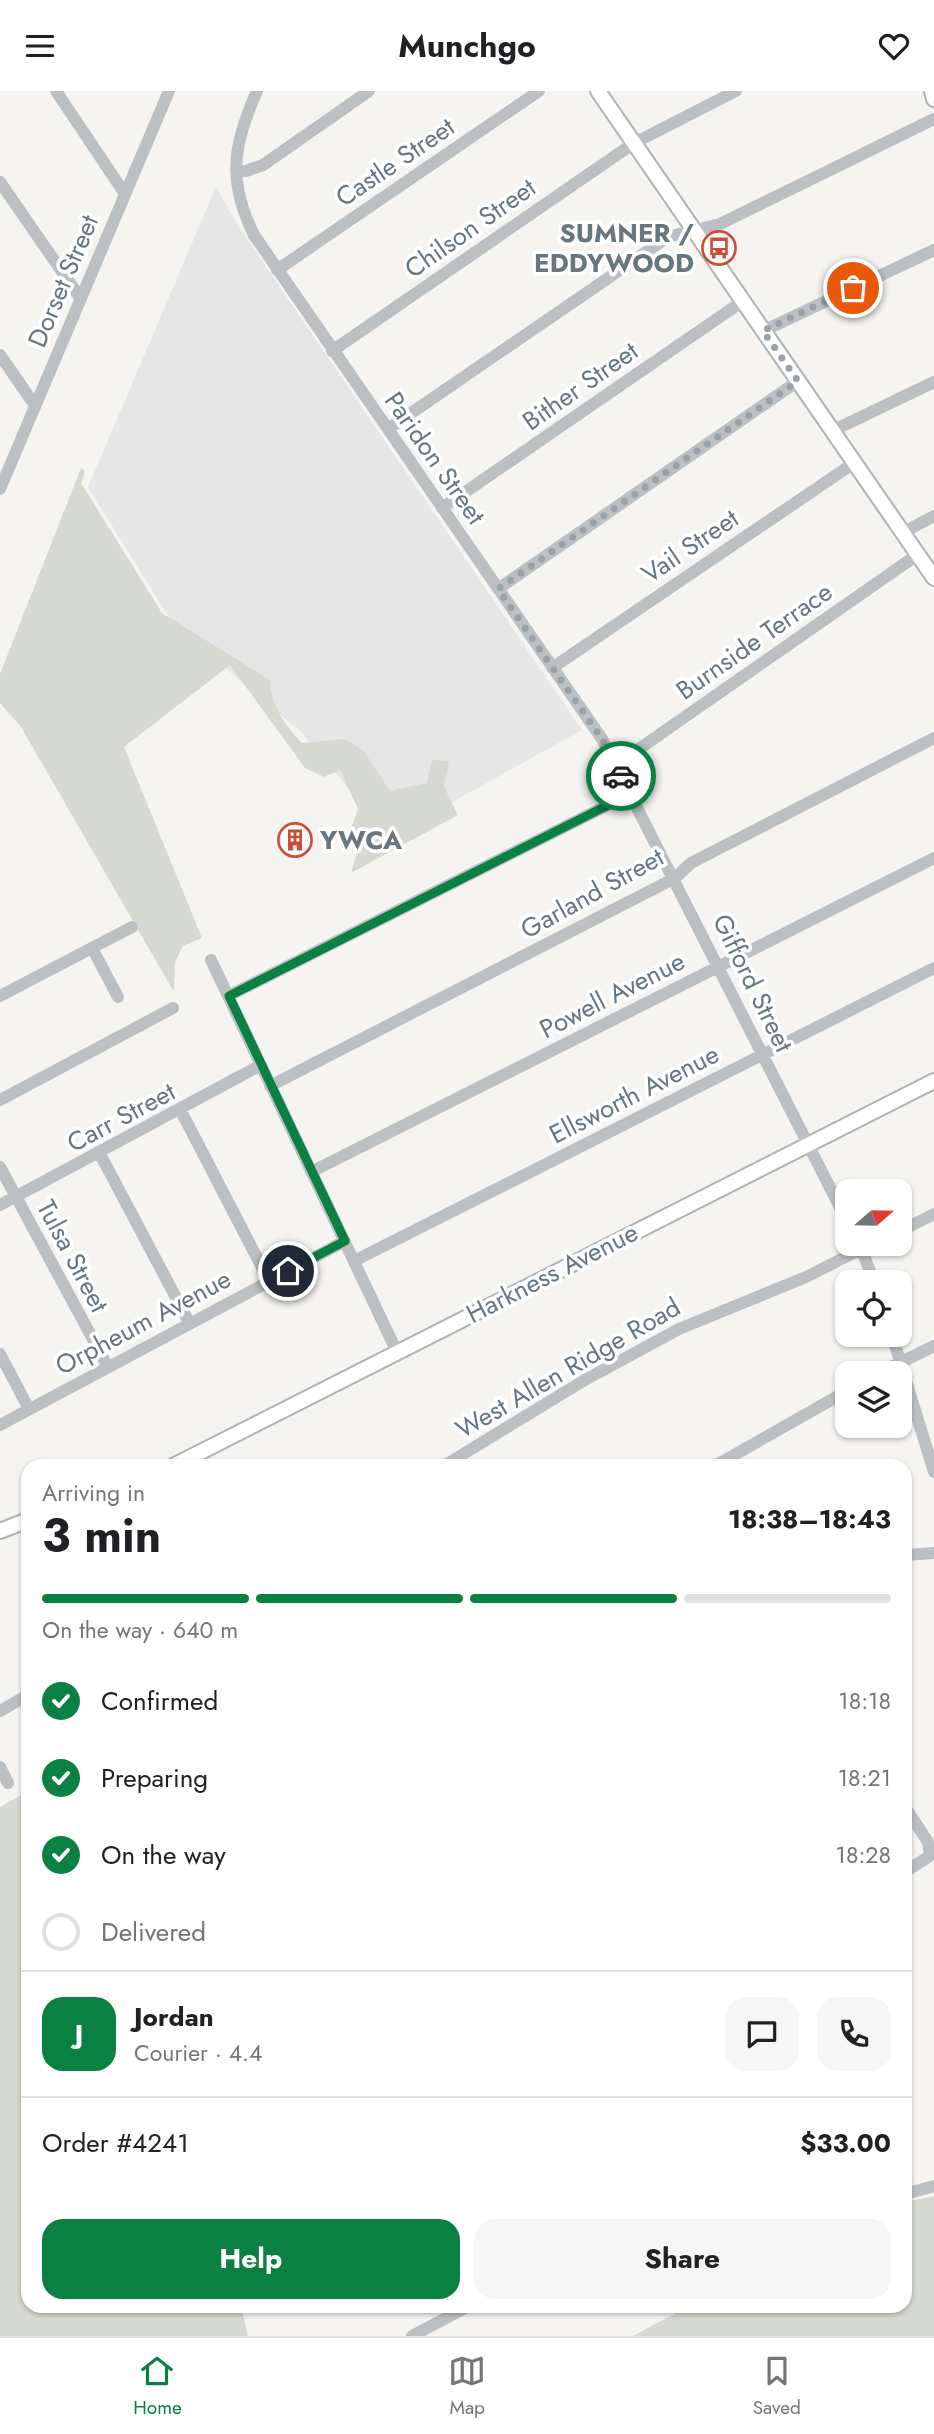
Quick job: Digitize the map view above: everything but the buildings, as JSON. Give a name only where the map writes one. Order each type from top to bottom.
[{"type":"main road","points":[[598,91],[934,578]]},
{"type":"main road","points":[[932,91],[934,99]]},
{"type":"main road","name":"Harkness Avenue","points":[[187,1459],[934,1081]]},
{"type":"main road","points":[[0,1531],[21,1523]]},
{"type":"street","points":[[56,91],[125,194]]},
{"type":"street","name":"Dorset Street","points":[[2,482],[169,91]]},
{"type":"street","name":"Paridon Street","points":[[257,91],[237,142],[238,194],[244,216],[332,351],[602,739],[616,765]]},
{"type":"street","points":[[236,169],[246,171],[259,167],[369,91]]},
{"type":"street","name":"Castle Street","points":[[277,270],[539,91]]},
{"type":"street","name":"Chilson Street","points":[[332,351],[634,143],[736,91]]},
{"type":"street","points":[[388,429],[668,237],[720,224],[934,119]]},
{"type":"street","points":[[0,182],[81,299]]},
{"type":"street","points":[[763,331],[934,250]]},
{"type":"street","name":"Bither Street","points":[[442,508],[743,301]]},
{"type":"street","points":[[2,362],[34,404]]},
{"type":"street","points":[[498,589],[798,381]]},
{"type":"street","points":[[832,431],[934,382]]},
{"type":"street","name":"Vail Street","points":[[552,668],[854,463]]},
{"type":"street","points":[[902,533],[934,516]]},
{"type":"street","name":"Burnside Terrace","points":[[616,765],[918,555]]},
{"type":"street","name":"Garland Street","points":[[270,1086],[675,878],[691,863],[934,738]]},
{"type":"street","name":"Gifford Street","points":[[616,765],[835,1197]]},
{"type":"street","points":[[229,996],[630,794]]},
{"type":"street","name":"Powell Avenue","points":[[311,1172],[934,858]]},
{"type":"street","points":[[0,996],[132,927]]},
{"type":"street","points":[[92,948],[118,997]]},
{"type":"street","points":[[211,960],[397,1352]]},
{"type":"street","name":"Ellsworth Avenue","points":[[354,1261],[934,968]]},
{"type":"street","points":[[0,1101],[173,1008]]},
{"type":"street","name":"Carr Street","points":[[0,1205],[181,1111],[261,1065]]},
{"type":"street","points":[[181,1111],[268,1281]]},
{"type":"street","points":[[100,1154],[190,1324]]},
{"type":"street","name":"Tulsa Street","points":[[0,1167],[108,1367]]},
{"type":"street","points":[[912,1225],[934,1214]]},
{"type":"street","name":"Orpheum Avenue","points":[[0,1425],[345,1241]]},
{"type":"street","name":"West Allen Ridge Road","points":[[456,1459],[668,1335],[806,1277],[843,1257]]},
{"type":"street","points":[[895,1347],[899,1361],[934,1346]]},
{"type":"street","points":[[0,1354],[29,1409]]},
{"type":"street","points":[[727,1459],[835,1398]]},
{"type":"street","points":[[912,1402],[934,1472]]},
{"type":"street","points":[[912,1555],[934,1553]]},
{"type":"street","points":[[0,1711],[21,1699]]},
{"type":"street","points":[[0,1767],[8,1783]]},
{"type":"street","points":[[912,1818],[928,1842],[932,1854],[912,1868]]},
{"type":"street","points":[[912,2192],[934,2186]]},
{"type":"street","points":[[412,2336],[456,2313]]},
{"type":"shaded area","points":[[216,187],[239,227],[582,730],[389,837],[301,732],[174,625],[88,487]]},
{"type":"shaded area","points":[[81,468],[85,471],[81,483],[162,613],[270,680],[273,698],[280,714],[302,743],[345,739],[363,750],[390,791],[427,783],[432,760],[449,761],[444,787],[458,815],[351,873],[358,850],[352,825],[358,809],[340,770],[324,777],[305,768],[230,665],[124,747],[202,938],[183,946],[175,962],[174,992],[21,727],[0,703],[0,674]]},
{"type":"shaded area","points":[[21,1795],[21,2313],[242,2313],[248,2336],[0,2336],[0,1807]]},
{"type":"shaded area","points":[[934,2196],[934,2336],[633,2336],[676,2313],[912,2313],[912,2201]]},
{"type":"way so far","points":[[621,776],[602,739],[498,589],[798,381],[763,331],[853,288]]},
{"type":"place","name":"SUMNER / EDDYWOOD","points":[[719,248]]},
{"type":"place","name":"YWCA","points":[[295,840]]},
{"type":"route","points":[[288,1271],[345,1241],[229,996],[630,794],[621,776]]}]
